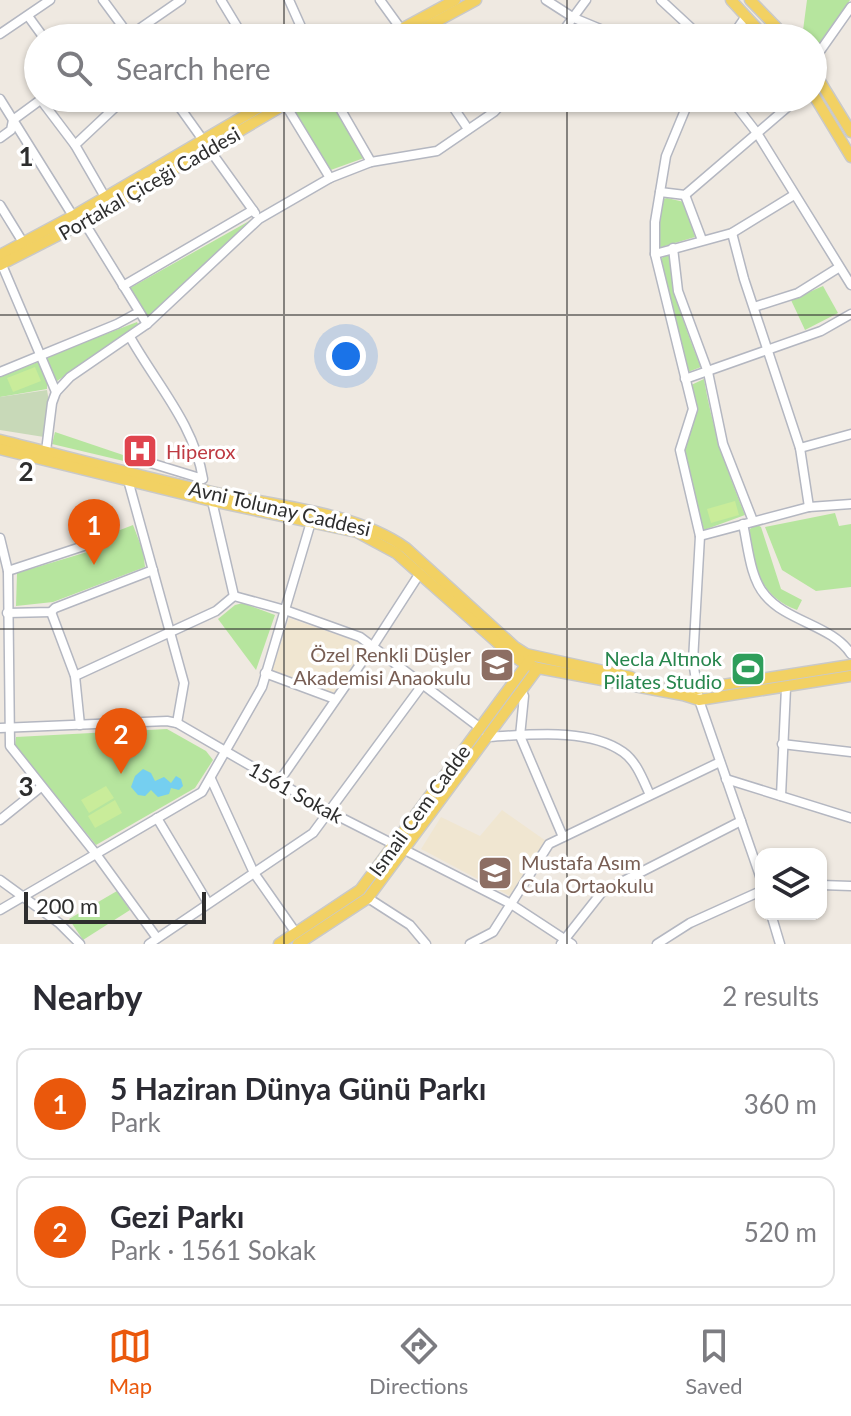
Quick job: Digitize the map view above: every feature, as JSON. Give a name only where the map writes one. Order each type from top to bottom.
[{"type":"main road","points":[[422,24],[455,0]]},
{"type":"main road","points":[[429,24],[476,0]]},
{"type":"main road","points":[[731,0],[753,24]]},
{"type":"main road","points":[[754,3],[774,24]]},
{"type":"main road","points":[[827,93],[851,132]]},
{"type":"main road","name":"Portakal Çiceği Caddesi","points":[[1,262],[84,222],[261,112]]},
{"type":"main road","points":[[824,112],[851,157]]},
{"type":"main road","name":"Portakal Çiceği Caddesi","points":[[1,262],[24,244],[105,197],[206,144]]},
{"type":"main road","name":"Avni Tolunay Caddesi","points":[[0,440],[207,491],[359,523],[406,548],[515,647],[539,663],[677,687],[698,694]]},
{"type":"main road","name":"Avni Tolunay Caddesi","points":[[0,449],[212,501],[357,532],[374,539],[420,573],[525,664]]},
{"type":"main road","points":[[509,653],[514,661],[516,676]]},
{"type":"main road","points":[[525,664],[532,659],[539,663]]},
{"type":"main road","name":"Ismail Cem Cadde","points":[[300,941],[360,890],[400,847],[539,663]]},
{"type":"main road","name":"Ismail Cem Cadde","points":[[279,944],[300,941],[368,898],[479,727],[525,664]]},
{"type":"main road","points":[[698,694],[851,665]]},
{"type":"main road","points":[[698,694],[786,688],[851,676]]},
{"type":"street","points":[[0,34],[50,0]]},
{"type":"street","points":[[103,0],[119,24]]},
{"type":"street","points":[[147,24],[181,0]]},
{"type":"street","points":[[221,0],[236,24]]},
{"type":"street","points":[[289,0],[300,24]]},
{"type":"street","points":[[380,0],[397,24]]},
{"type":"street","points":[[546,0],[588,24]]},
{"type":"street","points":[[569,24],[586,0]]},
{"type":"street","points":[[661,0],[687,24]]},
{"type":"street","points":[[827,42],[850,11]]},
{"type":"street","points":[[28,16],[34,24]]},
{"type":"street","points":[[741,24],[746,16]]},
{"type":"street","points":[[0,99],[73,216]]},
{"type":"street","points":[[0,138],[11,130],[13,120],[24,112]]},
{"type":"street","points":[[51,112],[105,197]]},
{"type":"street","points":[[75,145],[110,112]]},
{"type":"street","points":[[183,112],[259,219]]},
{"type":"street","points":[[287,112],[330,178]]},
{"type":"street","points":[[342,112],[371,162]]},
{"type":"street","points":[[456,112],[468,129]]},
{"type":"street","points":[[46,451],[56,392],[70,377],[147,324],[259,219],[330,178],[371,162],[431,153],[494,112]]},
{"type":"street","points":[[684,112],[670,142],[655,222],[655,254],[693,409],[680,450],[700,536],[693,661],[698,694],[755,862]]},
{"type":"street","points":[[741,112],[851,285]]},
{"type":"street","points":[[660,192],[685,195],[782,112]]},
{"type":"street","points":[[685,195],[702,240]]},
{"type":"street","points":[[655,254],[732,233],[794,195]]},
{"type":"street","points":[[0,205],[24,244]]},
{"type":"street","points":[[123,286],[253,210]]},
{"type":"street","points":[[84,222],[147,324]]},
{"type":"street","points":[[732,233],[800,448],[809,507]]},
{"type":"street","points":[[673,248],[678,291],[708,372],[723,444],[753,521]]},
{"type":"street","points":[[1,262],[56,392]]},
{"type":"street","points":[[754,307],[798,293],[838,268]]},
{"type":"street","points":[[0,372],[139,312]]},
{"type":"street","points":[[685,379],[821,331],[851,314]]},
{"type":"street","points":[[130,337],[190,432],[200,457],[203,479],[131,457]]},
{"type":"street","points":[[800,448],[851,434]]},
{"type":"street","points":[[5,728],[177,723],[184,683],[128,480]]},
{"type":"street","points":[[212,501],[234,596]]},
{"type":"street","points":[[700,536],[809,507],[851,504]]},
{"type":"street","points":[[0,910],[202,792],[262,687],[311,522]]},
{"type":"street","points":[[743,524],[762,592],[776,605],[843,643],[851,654]]},
{"type":"street","points":[[0,538],[8,571],[4,650],[5,728],[10,746],[96,854],[153,941],[313,833],[423,684]]},
{"type":"street","points":[[8,571],[102,540]]},
{"type":"street","points":[[7,613],[51,612],[153,570]]},
{"type":"street","points":[[278,783],[420,573]]},
{"type":"street","points":[[234,596],[285,610],[360,637],[479,727]]},
{"type":"street","points":[[75,676],[216,611],[234,596]]},
{"type":"street","points":[[51,612],[75,676],[80,725]]},
{"type":"street","points":[[265,673],[335,699]]},
{"type":"street","points":[[781,796],[786,688]]},
{"type":"street","points":[[521,690],[524,696],[520,736],[563,837]]},
{"type":"street","name":"1561 Sokak","points":[[177,723],[330,812],[511,904],[566,942]]},
{"type":"street","points":[[485,737],[551,734],[607,743],[625,753],[650,795]]},
{"type":"street","points":[[782,744],[851,752]]},
{"type":"street","points":[[470,944],[493,932],[549,844],[720,762]]},
{"type":"street","points":[[211,779],[254,873],[300,941]]},
{"type":"street","points":[[726,779],[851,818]]},
{"type":"street","points":[[0,820],[41,787]]},
{"type":"street","points":[[157,818],[208,903]]},
{"type":"street","points":[[566,942],[602,892],[741,821]]},
{"type":"street","points":[[0,880],[59,923],[77,941]]},
{"type":"street","points":[[827,885],[851,886]]},
{"type":"street","points":[[657,944],[690,923],[755,894]]},
{"type":"street","points":[[368,898],[410,925],[426,944]]},
{"type":"street","points":[[773,920],[780,944]]},
{"type":"street","points":[[64,944],[77,941]]},
{"type":"shaded area","points":[[289,618],[358,642],[367,649],[335,694],[272,671]]},
{"type":"shaded area","name":"Mustafa Asım Cula Ortaokulu","points":[[502,810],[546,841],[510,896],[421,849],[441,817],[480,836]]},
{"type":"green space","points":[[807,0],[850,0],[827,32],[827,24],[804,24]]},
{"type":"green space","points":[[292,112],[336,112],[364,158],[328,171]]},
{"type":"green space","points":[[663,199],[684,202],[695,237],[658,248],[656,241]]},
{"type":"green space","points":[[251,220],[148,318],[130,288]]},
{"type":"green space","points":[[669,256],[681,312],[701,367],[688,372],[659,261]]},
{"type":"green space","points":[[823,286],[838,313],[805,330],[791,300]]},
{"type":"green space","points":[[137,322],[139,326],[57,381],[46,357]]},
{"type":"green space","points":[[38,362],[47,380],[47,389],[0,397],[0,377]]},
{"type":"green space","points":[[35,367],[41,381],[13,392],[7,378]]},
{"type":"green space","points":[[704,379],[711,415],[745,515],[704,530],[684,451],[696,414],[689,386]]},
{"type":"green space","points":[[47,390],[50,408],[44,437],[0,430],[0,397]]},
{"type":"green space","points":[[55,432],[129,457],[128,462],[52,444]]},
{"type":"green space","points":[[735,501],[739,515],[711,523],[707,509]]},
{"type":"green space","points":[[835,513],[839,526],[851,524],[851,587],[816,591],[782,570],[765,527]]},
{"type":"green space","points":[[756,524],[761,527],[781,589],[802,600],[797,610],[775,597],[761,579],[748,531]]},
{"type":"green space","points":[[133,525],[143,551],[145,567],[53,602],[16,606],[17,573],[104,547],[102,537]]},
{"type":"green space","points":[[243,603],[275,615],[256,670],[218,619],[235,605]]},
{"type":"green space","points":[[167,729],[206,751],[213,760],[195,788],[96,845],[15,745],[16,737]]},
{"type":"green space","points":[[106,786],[114,798],[89,813],[81,800]]},
{"type":"green space","points":[[115,800],[122,813],[95,828],[88,816]]},
{"type":"green space","points":[[117,891],[130,910],[83,940],[69,919]]},
{"type":"water","points":[[143,769],[151,773],[155,781],[164,777],[171,783],[176,776],[183,786],[179,790],[171,788],[169,794],[158,797],[151,790],[145,796],[138,795],[131,787],[135,776]]},
{"type":"place","name":"Hiperox","points":[[140,451]]},
{"type":"place","name":"5 Haziran Dünya Günü Parkı","points":[[94,565]]},
{"type":"place","name":"Özel Renkli Düşler Akademisi Anaokulu","points":[[497,665]]},
{"type":"place","name":"Necla Altınok Pilates Studio","points":[[748,669]]},
{"type":"place","name":"Gezi Parkı","points":[[121,774]]},
{"type":"place","name":"Mustafa Asım Cula Ortaokulu","points":[[495,873]]}]
